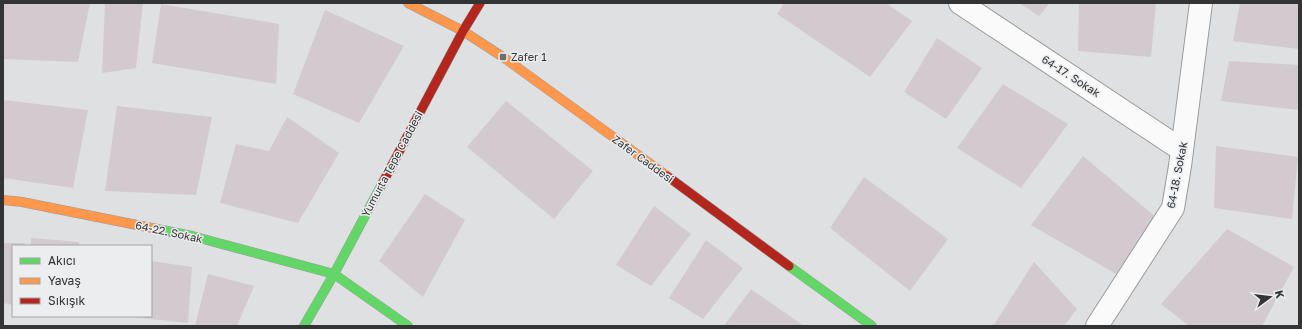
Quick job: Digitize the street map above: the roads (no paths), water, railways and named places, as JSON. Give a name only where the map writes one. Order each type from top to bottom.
[{"type":"street","name":"Zafer Caddesi","points":[[408,3],[462,31],[509,62],[872,326]]},
{"type":"street","name":"Yumurta Tepe Caddesi","points":[[304,326],[334,274],[462,31],[480,3]]},
{"type":"street","name":"64-17. Sokak","points":[[960,3],[1182,150]]},
{"type":"street","name":"64-18. Sokak","points":[[1097,326],[1173,208],[1201,3]]},
{"type":"street","name":"64-22. Sokak","points":[[3,200],[22,202],[192,236],[334,274]]},
{"type":"street","points":[[334,274],[408,326]]},
{"type":"place","name":"Zafer 1","points":[[503,57]]}]
